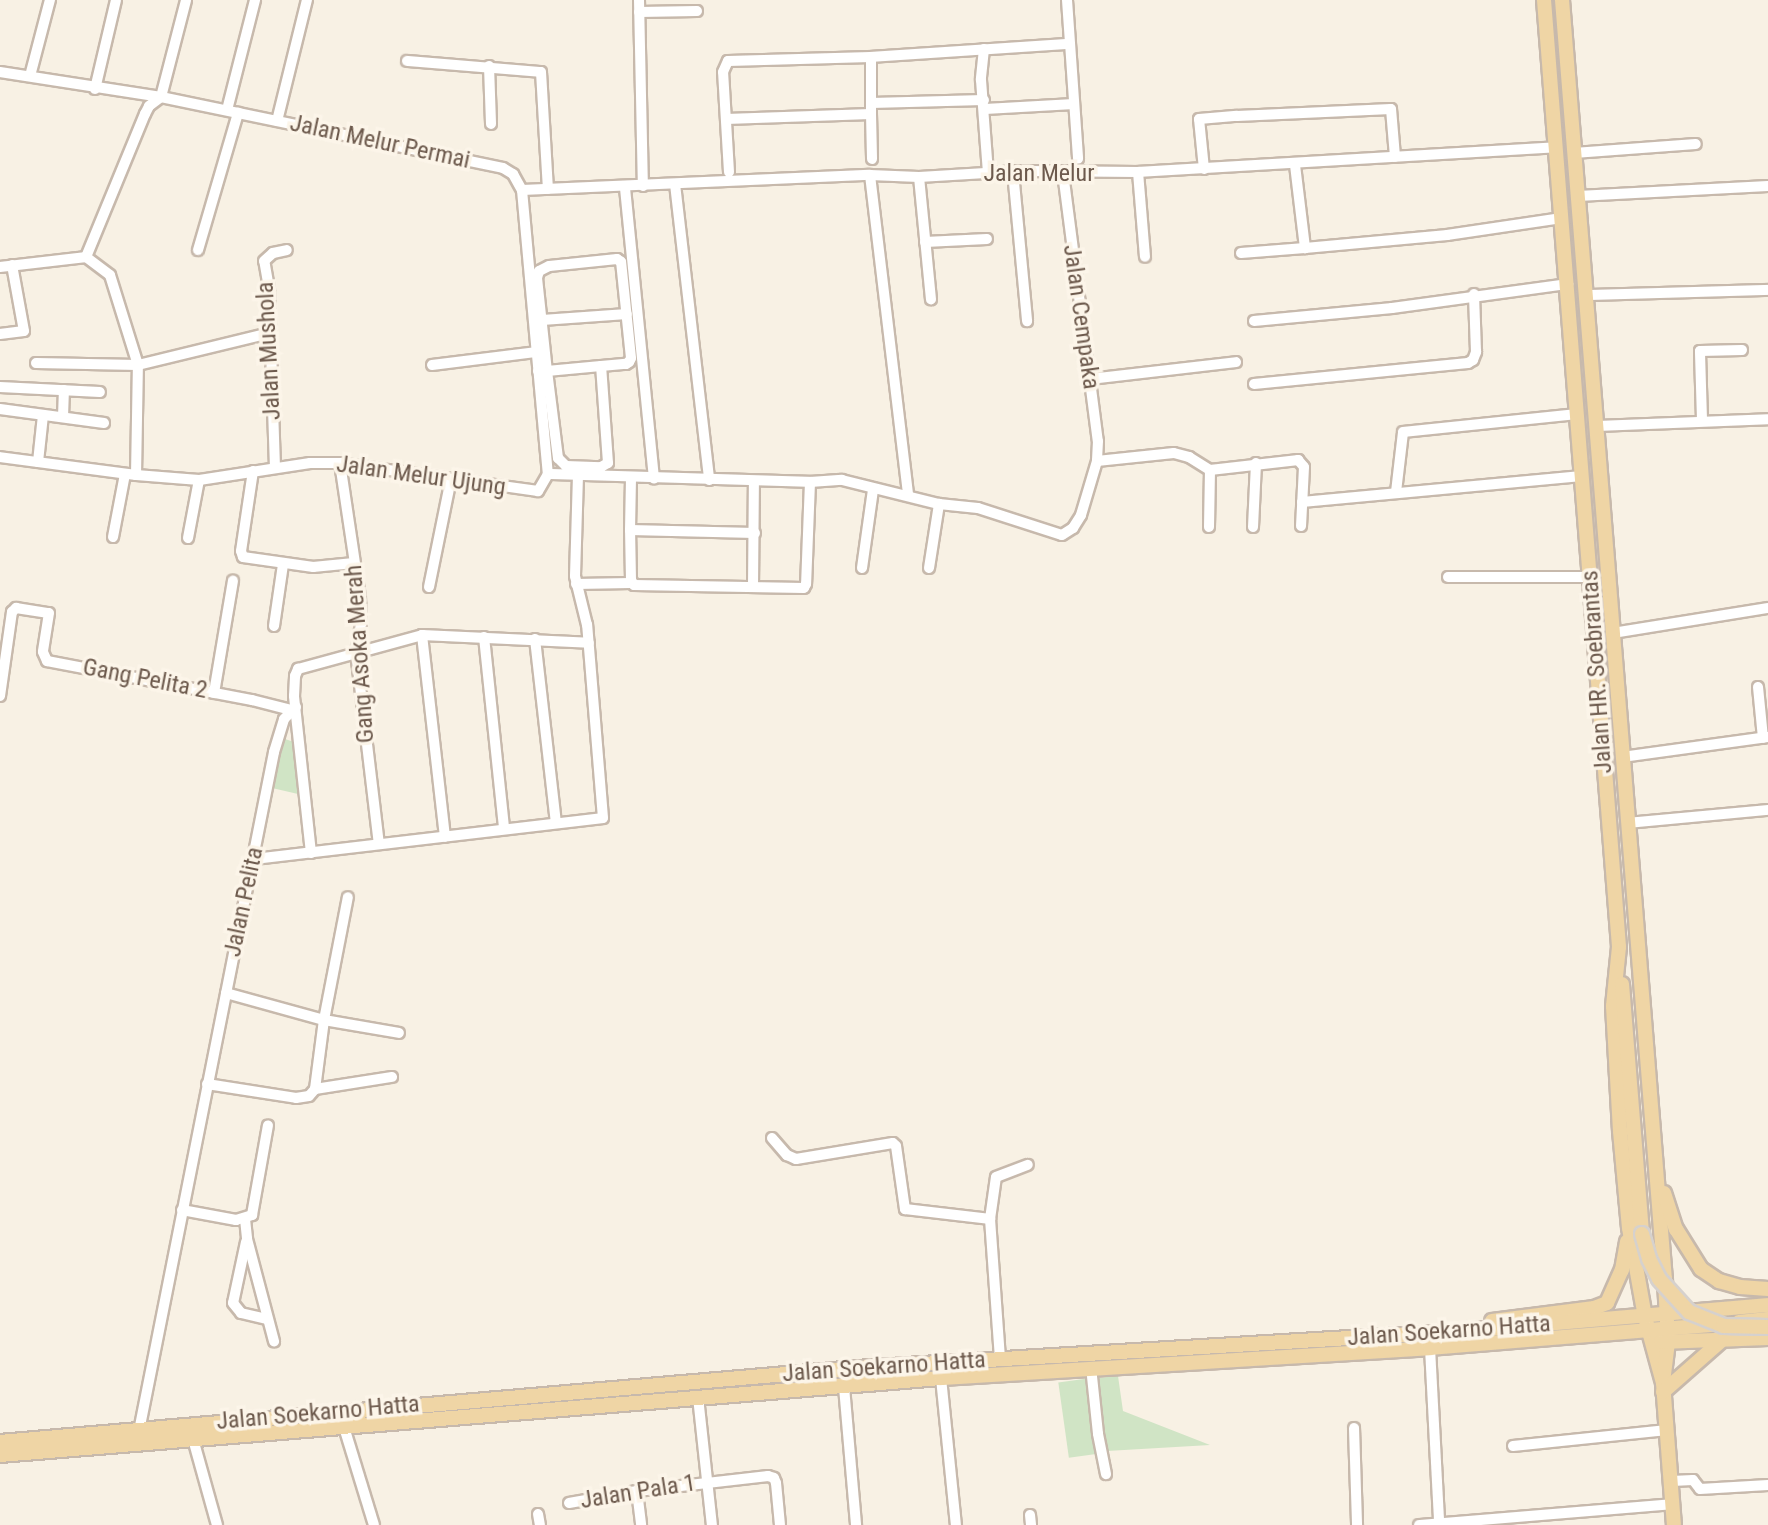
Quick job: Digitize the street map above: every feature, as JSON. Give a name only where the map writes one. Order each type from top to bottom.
[{"type":"main road","name":"Jalan HR. Soebrantas","points":[[1544,0],[1619,947],[1635,1231]]},
{"type":"main road","name":"Jalan HR. Soebrantas","points":[[1562,0],[1668,1329],[1663,1387]]},
{"type":"main road","points":[[1590,578],[1608,579]]},
{"type":"main road","points":[[1656,1168],[1676,1230],[1701,1269],[1719,1281],[1740,1287],[1768,1289]]},
{"type":"main road","points":[[1635,1231],[1645,1317],[1663,1387],[1674,1525]]},
{"type":"main road","points":[[1635,1231],[1659,1279],[1676,1302],[1689,1312],[1723,1326],[1768,1327]]},
{"type":"main road","points":[[1464,1331],[1515,1316],[1594,1307],[1607,1303],[1635,1231]]},
{"type":"main road","name":"Jalan Soekarno Hatta","points":[[0,1442],[412,1405],[1000,1359],[1430,1349],[1650,1338],[1668,1329],[1768,1305]]},
{"type":"main road","name":"Jalan Soekarno Hatta","points":[[0,1455],[1091,1367],[1156,1356],[1645,1317],[1668,1329],[1768,1319]]},
{"type":"main road","points":[[1668,1329],[1720,1342],[1768,1338]]},
{"type":"main road","points":[[1663,1387],[1720,1342]]},
{"type":"main road","points":[[412,1405],[414,1421]]},
{"type":"street","points":[[0,72],[30,76],[50,0]]},
{"type":"street","points":[[95,89],[116,0]]},
{"type":"street","points":[[86,257],[145,114],[149,106],[161,97],[186,0]]},
{"type":"street","points":[[198,250],[233,112],[255,0]]},
{"type":"street","points":[[276,121],[307,0]]},
{"type":"street","points":[[639,0],[643,186]]},
{"type":"street","points":[[1067,0],[1079,159]]},
{"type":"street","points":[[639,12],[697,11]]},
{"type":"street","points":[[729,172],[723,66],[728,61],[871,57],[1069,44]]},
{"type":"street","points":[[984,49],[988,173]]},
{"type":"street","points":[[871,57],[872,159]]},
{"type":"street","points":[[407,61],[537,70],[543,75],[548,190]]},
{"type":"street","points":[[489,66],[491,124]]},
{"type":"street","name":"Jalan Melur Permai","points":[[30,76],[95,89],[161,97],[503,168],[513,174],[522,190]]},
{"type":"street","points":[[726,119],[871,108],[1074,104]]},
{"type":"street","points":[[1204,169],[1199,119],[1237,116],[1391,109],[1395,157]]},
{"type":"street","points":[[1574,153],[1696,144]]},
{"type":"street","name":"Jalan Melur","points":[[522,190],[625,188],[870,175],[919,177],[1013,172],[1138,172],[1555,147]]},
{"type":"street","points":[[1295,164],[1305,248]]},
{"type":"street","points":[[1013,172],[1027,321]]},
{"type":"street","points":[[1138,172],[1145,257]]},
{"type":"street","name":"Jalan Cempaka","points":[[939,504],[978,508],[1058,535],[1068,533],[1081,515],[1097,461],[1098,441],[1063,173]]},
{"type":"street","points":[[870,175],[908,496]]},
{"type":"street","points":[[919,177],[931,299]]},
{"type":"street","points":[[675,184],[709,480]]},
{"type":"street","points":[[1578,196],[1768,186]]},
{"type":"street","points":[[625,188],[654,479]]},
{"type":"street","points":[[522,190],[537,352],[560,461],[566,466],[603,467],[608,463],[601,366]]},
{"type":"street","points":[[1241,253],[1447,235],[1562,218]]},
{"type":"street","points":[[925,242],[987,239]]},
{"type":"street","name":"Jalan Mushola","points":[[275,468],[269,288],[264,261],[273,253],[287,250]]},
{"type":"street","points":[[0,267],[86,257],[110,275],[138,365],[131,475],[113,537]]},
{"type":"street","points":[[543,371],[626,364],[631,358],[621,262],[617,259],[549,267],[539,271],[537,278],[542,320],[543,371],[548,474],[754,482],[810,482],[831,479],[908,496],[939,504],[929,568]]},
{"type":"street","points":[[0,334],[24,331],[12,265]]},
{"type":"street","points":[[1254,321],[1392,307],[1474,294],[1568,284]]},
{"type":"street","points":[[1586,295],[1768,290]]},
{"type":"street","points":[[1254,384],[1468,363],[1473,360],[1476,352],[1474,294]]},
{"type":"street","points":[[542,320],[627,314]]},
{"type":"street","points":[[36,363],[138,365],[269,333]]},
{"type":"street","points":[[1702,420],[1699,354],[1703,350],[1742,350]]},
{"type":"street","points":[[432,365],[537,352]]},
{"type":"street","points":[[1090,379],[1237,362]]},
{"type":"street","points":[[0,387],[100,392]]},
{"type":"street","points":[[17,411],[19,388]]},
{"type":"street","points":[[63,417],[64,390]]},
{"type":"street","points":[[0,409],[104,423]]},
{"type":"street","points":[[1396,492],[1403,432],[1577,414]]},
{"type":"street","points":[[38,462],[43,415]]},
{"type":"street","points":[[1597,426],[1768,419]]},
{"type":"street","points":[[1097,461],[1181,454],[1210,470],[1294,459],[1301,462],[1301,526]]},
{"type":"street","name":"Jalan Melur Ujung","points":[[0,457],[131,475],[199,480],[275,468],[340,463],[538,491],[548,474]]},
{"type":"street","name":"Gang Asoka Merah","points":[[340,463],[362,612],[356,652],[379,844]]},
{"type":"street","points":[[1253,527],[1256,463]]},
{"type":"street","points":[[1209,527],[1210,470]]},
{"type":"street","points":[[253,471],[242,554],[246,558],[313,567],[354,563]]},
{"type":"street","points":[[255,859],[604,816],[589,643],[576,584],[578,474]]},
{"type":"street","points":[[1302,502],[1582,476]]},
{"type":"street","points":[[631,478],[631,583]]},
{"type":"street","points":[[429,587],[451,479]]},
{"type":"street","points":[[188,538],[199,480]]},
{"type":"street","points":[[753,587],[754,482]]},
{"type":"street","points":[[576,584],[631,583],[797,589],[806,584],[810,482]]},
{"type":"street","points":[[862,568],[873,490]]},
{"type":"street","points":[[630,530],[755,533]]},
{"type":"street","points":[[274,626],[283,564]]},
{"type":"street","points":[[1448,577],[1590,578]]},
{"type":"street","points":[[214,693],[233,581]]},
{"type":"street","name":"Gang Pelita 2","points":[[0,695],[12,612],[16,608],[49,613],[43,652],[47,661],[293,709]]},
{"type":"street","points":[[1613,633],[1768,608]]},
{"type":"street","points":[[422,635],[445,837]]},
{"type":"street","name":"Jalan Pelita","points":[[139,1431],[207,1084],[255,859],[274,752],[293,709],[294,681],[298,669],[422,635],[589,643]]},
{"type":"street","points":[[484,637],[504,828]]},
{"type":"street","points":[[535,639],[556,823]]},
{"type":"street","points":[[1622,757],[1765,738],[1758,687]]},
{"type":"street","points":[[293,709],[311,853]]},
{"type":"street","points":[[1627,824],[1768,810]]},
{"type":"street","points":[[315,1089],[324,1020],[348,897]]},
{"type":"street","points":[[226,993],[324,1020],[399,1033]]},
{"type":"street","points":[[207,1084],[288,1098],[305,1098],[315,1089],[392,1077]]},
{"type":"street","points":[[268,1125],[256,1207],[245,1219],[247,1239],[274,1341]]},
{"type":"street","points":[[772,1138],[787,1155],[796,1159],[893,1143],[897,1146],[905,1209],[990,1219]]},
{"type":"street","points":[[1000,1359],[990,1219],[996,1177],[1028,1165]]},
{"type":"street","points":[[183,1210],[245,1219]]},
{"type":"street","points":[[247,1239],[233,1303],[241,1312],[267,1319]]},
{"type":"street","points":[[1430,1349],[1439,1522]]},
{"type":"street","points":[[1091,1367],[1098,1434],[1106,1474]]},
{"type":"street","points":[[941,1378],[956,1525]]},
{"type":"street","points":[[844,1387],[856,1525]]},
{"type":"street","points":[[698,1397],[712,1525]]},
{"type":"street","points":[[344,1427],[374,1525]]},
{"type":"street","points":[[1354,1428],[1357,1525]]},
{"type":"street","points":[[1513,1446],[1667,1430]]},
{"type":"street","points":[[193,1438],[216,1525]]},
{"type":"street","name":"Jalan Pala 1","points":[[569,1503],[637,1491],[772,1476],[780,1525]]},
{"type":"street","points":[[1671,1481],[1693,1480],[1700,1489],[1768,1485]]},
{"type":"street","points":[[637,1491],[641,1525]]},
{"type":"street","points":[[1419,1525],[1672,1504]]},
{"type":"green space","points":[[282,738],[294,742],[298,794],[272,788]]},
{"type":"green space","points":[[1118,1376],[1123,1411],[1210,1445],[1107,1451],[1100,1440],[1096,1378]]},
{"type":"green space","points":[[1091,1378],[1102,1453],[1069,1458],[1058,1383]]}]
